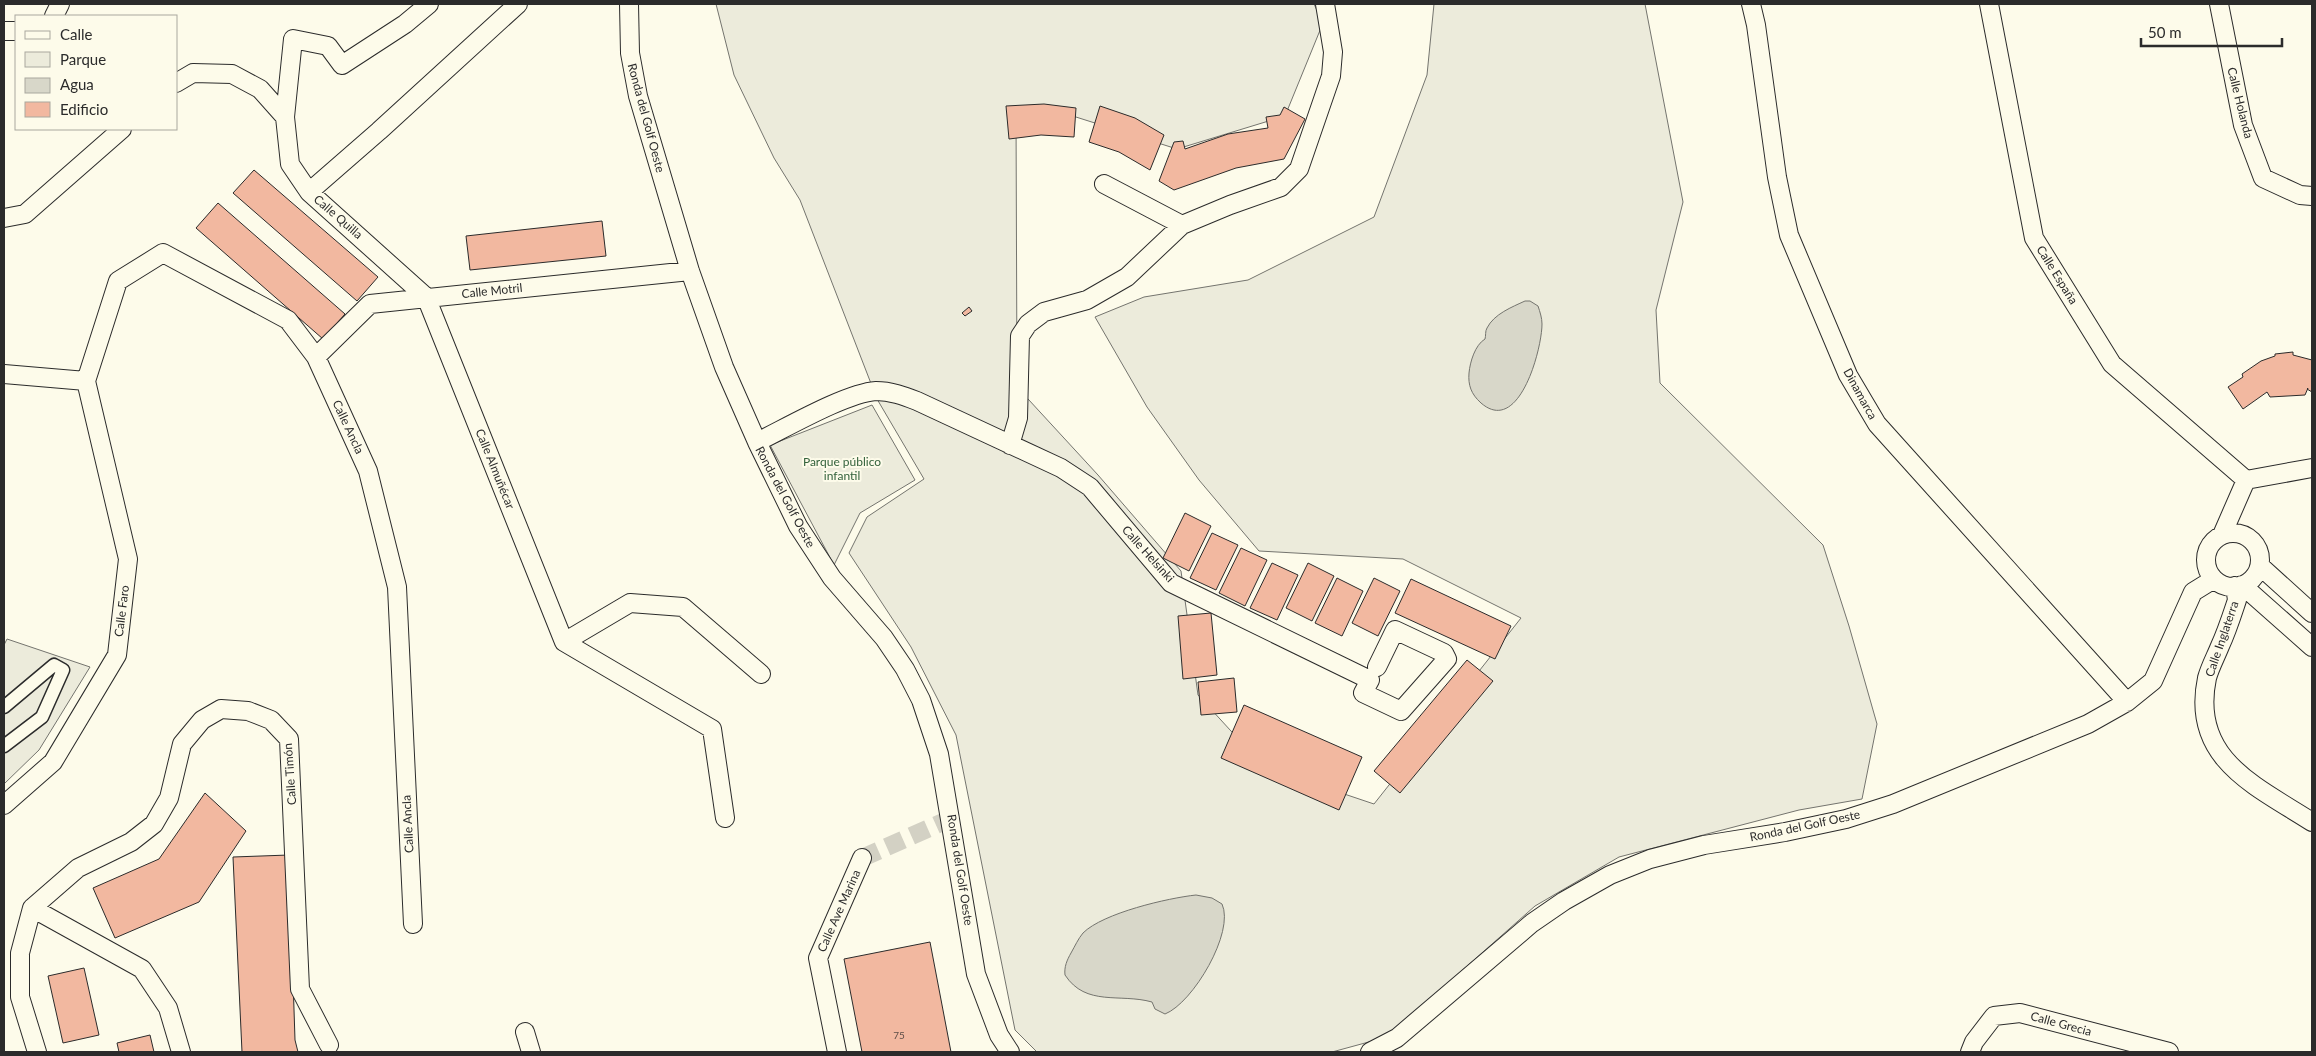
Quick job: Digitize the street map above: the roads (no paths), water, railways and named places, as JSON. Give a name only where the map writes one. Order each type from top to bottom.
[{"type":"street","name":"Calle Quilla","points":[[426,297],[309,192],[290,164],[284,117],[293,39],[328,46],[342,65],[405,24],[429,4]]},
{"type":"street","points":[[309,192],[518,4]]},
{"type":"street","name":"Ronda del Golf Oeste","points":[[629,4],[630,53],[638,96],[690,271],[724,367],[757,442],[798,526],[832,578],[884,638],[905,670],[921,700],[939,754],[952,818],[976,974],[999,1035],[1010,1052]]},
{"type":"street","points":[[1010,445],[1018,418],[1020,336],[1028,324],[1044,312],[1087,300],[1127,277],[1182,225],[1281,187],[1299,169],[1331,76],[1333,52],[1324,4]]},
{"type":"street","name":"Dinamarca","points":[[1751,4],[1777,177],[1789,235],[1848,376],[1877,424],[2128,702]]},
{"type":"street","name":"Calle España","points":[[1989,4],[2034,238],[2112,364],[2246,480]]},
{"type":"street","name":"Calle Holanda","points":[[2218,4],[2243,125],[2263,178],[2300,194],[2312,196]]},
{"type":"street","points":[[178,82],[193,73],[232,74],[260,89],[284,117]]},
{"type":"street","points":[[4,218],[25,214],[121,130]]},
{"type":"street","points":[[1104,184],[1182,225]]},
{"type":"street","name":"Calle Ancla","points":[[86,381],[118,281],[164,253],[288,320],[316,357],[368,471],[397,587],[413,924]]},
{"type":"street","name":"Calle Motril","points":[[316,357],[370,304],[690,271]]},
{"type":"street","name":"Calle Almuñécar","points":[[426,297],[564,642]]},
{"type":"street","points":[[4,374],[86,381]]},
{"type":"street","name":"Calle Faro","points":[[4,805],[53,762],[116,655],[128,559],[86,381]]},
{"type":"street","name":"Calle Helsinki","points":[[757,442],[856,394],[877,391],[895,393],[917,401],[1061,468],[1090,487],[1170,583],[1370,680],[1363,693],[1401,711],[1446,659],[1444,653],[1395,630],[1377,668]]},
{"type":"street","points":[[2222,535],[2246,480],[2312,468]]},
{"type":"street","points":[[2230,533],[2247,536],[2258,549],[2260,566],[2253,578],[2238,586],[2227,586],[2214,579],[2207,566],[2206,557],[2214,540],[2230,533]]},
{"type":"street","points":[[2260,566],[2312,613]]},
{"type":"street","name":"Ronda del Golf Oeste","points":[[1370,1052],[1397,1038],[1532,923],[1564,901],[1610,875],[1659,856],[1704,845],[1785,832],[1846,819],[1893,804],[2088,724],[2128,702],[2154,681],[2193,592],[2214,579]]},
{"type":"street","points":[[2238,586],[2312,648]]},
{"type":"street","name":"Calle Inglaterra","points":[[2238,586],[2237,600],[2208,676],[2204,697],[2211,737],[2220,754],[2231,768],[2249,782],[2312,822]]},
{"type":"street","points":[[725,818],[712,729],[564,642],[630,603],[683,607],[761,674]]},
{"type":"street","points":[[4,707],[54,665],[63,670],[42,717],[4,746]]},
{"type":"street","name":"Calle Timón","points":[[32,908],[78,868],[132,842],[154,824],[169,798],[182,744],[202,720],[221,709],[248,711],[270,720],[289,739],[300,989],[329,1045]]},
{"type":"street","name":"Calle Ave Marina","points":[[836,1052],[818,958],[862,858]]},
{"type":"street","points":[[37,1052],[20,997],[20,953],[32,908],[142,969],[168,1008],[181,1052]]},
{"type":"street","name":"Calle Grecia","points":[[1970,1052],[1974,1042],[1994,1016],[2020,1013],[2169,1052]]},
{"type":"street","points":[[525,1032],[531,1052]]},
{"type":"water","points":[[1525,301],[1530,301],[1538,306],[1541,315],[1542,324],[1538,352],[1526,385],[1517,399],[1507,408],[1495,410],[1481,403],[1471,389],[1469,377],[1472,359],[1478,345],[1485,339],[1486,329],[1490,323],[1504,311]]},
{"type":"water","points":[[1196,895],[1212,898],[1222,904],[1224,916],[1223,931],[1209,965],[1199,982],[1188,996],[1165,1014],[1155,1009],[1152,1002],[1093,995],[1073,985],[1065,975],[1067,961],[1083,933],[1092,926],[1105,919],[1136,908],[1169,899]]},
{"type":"tunnel","points":[[862,858],[952,818]]},
{"type":"park label","name":"Parque público infantil","points":[[842,469]]}]
